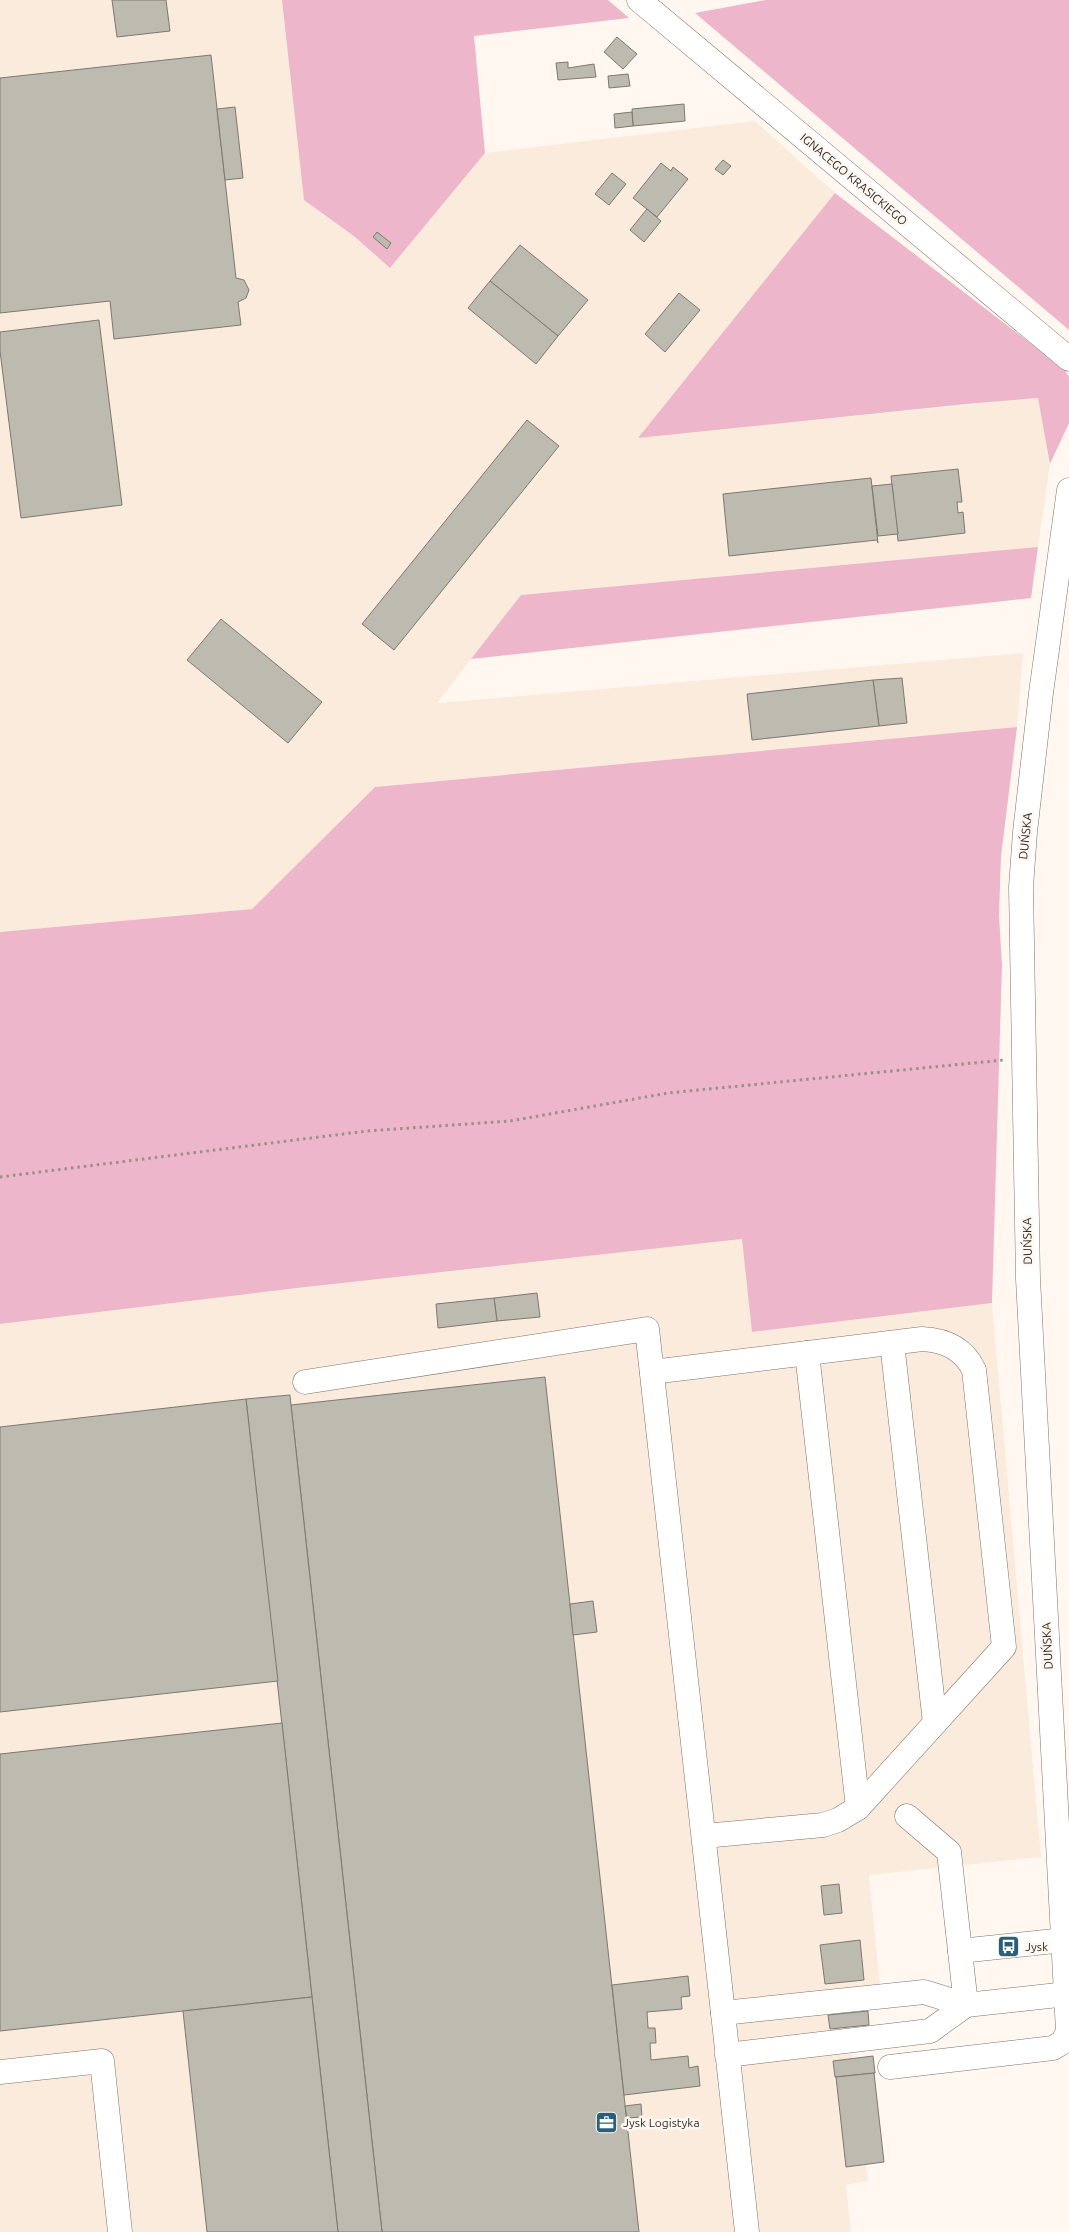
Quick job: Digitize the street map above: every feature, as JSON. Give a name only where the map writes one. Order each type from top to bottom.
[{"type":"street","name":"IGNACEGO KRASICKIEGO","points":[[639,0],[1069,359]]},
{"type":"street","name":"DUŃSKA","points":[[890,2067],[1053,2048],[1063,2042],[1068,2031],[1029,1306],[1022,1058],[1022,860],[1041,693],[1069,490]]},
{"type":"street","points":[[305,1382],[647,1329],[746,2232]]},
{"type":"street","points":[[652,1372],[892,1343],[934,1340],[960,1351],[969,1360],[974,1370],[1004,1647],[858,1808],[838,1820],[823,1825],[704,1836]]},
{"type":"street","points":[[892,1343],[935,1723]]},
{"type":"street","points":[[807,1353],[858,1808]]},
{"type":"street","points":[[907,1816],[949,1852],[966,2005]]},
{"type":"street","points":[[960,1951],[1064,1940]]},
{"type":"street","points":[[723,2014],[924,1992],[966,2005],[1067,1994]]},
{"type":"street","points":[[727,2055],[930,2031],[966,2005]]},
{"type":"street","points":[[0,2072],[102,2061],[120,2232]]},
{"type":"path","points":[[0,1177],[367,1131],[510,1121],[668,1093],[922,1070],[1022,1058]]},
{"type":"shaded area","points":[[0,0],[282,0],[304,200],[355,237],[390,268],[485,153],[755,121],[835,193],[639,437],[1039,398],[1050,464],[1038,547],[521,595],[437,703],[1023,653],[1017,727],[375,787],[252,909],[0,932]]},
{"type":"shaded area","points":[[282,0],[608,0],[629,18],[474,36],[485,153],[390,268],[355,237],[304,200]]},
{"type":"shaded area","points":[[766,0],[1069,0],[1069,330],[695,13]]},
{"type":"shaded area","points":[[835,193],[1064,369],[1069,377],[1069,423],[1050,464],[1038,398],[638,438]]},
{"type":"shaded area","points":[[1038,547],[1031,598],[471,659],[521,595]]},
{"type":"shaded area","points":[[1017,727],[1001,856],[999,915],[1002,965],[992,1303],[752,1332],[742,1239],[297,1288],[0,1324],[0,932],[252,909],[375,787]]},
{"type":"shaded area","points":[[743,1239],[752,1332],[992,1303],[1041,1857],[869,1875],[880,1985],[845,1988],[868,2181],[846,2185],[851,2232],[0,2232],[0,1324],[297,1288]]},
{"type":"building","points":[[112,0],[166,0],[170,31],[117,37]]},
{"type":"building","points":[[617,37],[637,54],[623,69],[604,52]]},
{"type":"building","points":[[211,55],[236,278],[244,280],[249,290],[246,298],[238,302],[241,325],[114,339],[110,301],[0,313],[0,78]]},
{"type":"building","points":[[568,62],[568,68],[594,64],[596,77],[558,80],[556,63]]},
{"type":"building","points":[[628,74],[630,86],[609,88],[608,76]]},
{"type":"building","points":[[684,104],[685,121],[633,126],[632,109]]},
{"type":"building","points":[[235,107],[243,178],[225,180],[217,109]]},
{"type":"building","points":[[632,112],[633,126],[615,128],[614,114]]},
{"type":"building","points":[[723,160],[731,166],[723,175],[715,169]]},
{"type":"building","points":[[661,163],[671,171],[673,167],[688,179],[657,217],[633,198]]},
{"type":"building","points":[[612,173],[626,184],[609,205],[595,194]]},
{"type":"building","points":[[647,209],[661,221],[644,242],[630,230]]},
{"type":"building","points":[[377,232],[391,243],[387,249],[373,237]]},
{"type":"building","points":[[520,245],[588,300],[558,336],[490,281]]},
{"type":"building","points":[[490,281],[558,336],[536,364],[468,308]]},
{"type":"building","points":[[679,293],[700,310],[665,352],[645,334]]},
{"type":"building","points":[[99,320],[122,505],[21,518],[0,351],[0,332]]},
{"type":"building","points":[[527,420],[559,446],[394,650],[362,624]]},
{"type":"building","points":[[958,469],[962,502],[957,502],[958,513],[963,512],[965,533],[898,541],[891,476]]},
{"type":"building","points":[[871,478],[878,543],[877,540],[729,556],[723,494]]},
{"type":"building","points":[[892,484],[898,534],[878,536],[872,486]]},
{"type":"building","points":[[221,619],[322,702],[288,743],[187,660]]},
{"type":"building","points":[[902,678],[907,723],[879,726],[873,680]]},
{"type":"building","points":[[873,680],[879,726],[752,740],[747,694]]},
{"type":"building","points":[[537,1293],[540,1317],[497,1321],[494,1298]]},
{"type":"building","points":[[494,1298],[497,1321],[438,1328],[436,1304]]},
{"type":"building","points":[[545,1377],[639,2232],[382,2232],[291,1405]]},
{"type":"building","points":[[290,1395],[382,2232],[338,2232],[246,1399]]},
{"type":"building","points":[[246,1399],[278,1681],[0,1712],[0,1427]]},
{"type":"building","points":[[593,1601],[597,1632],[573,1635],[570,1604]]},
{"type":"building","points":[[282,1723],[312,1997],[0,2031],[0,1754]]},
{"type":"building","points":[[839,1884],[842,1913],[824,1915],[821,1886]]},
{"type":"building","points":[[860,1940],[864,1980],[825,1984],[820,1945]]},
{"type":"building","points":[[688,1976],[690,1996],[681,1997],[682,2009],[647,2012],[648,2028],[655,2028],[656,2043],[650,2043],[651,2060],[688,2056],[689,2068],[698,2066],[700,2086],[624,2095],[612,1985]]},
{"type":"building","points":[[312,1997],[338,2232],[207,2232],[183,2011]]},
{"type":"building","points":[[868,2011],[869,2025],[830,2029],[828,2015]]},
{"type":"building","points":[[873,2056],[875,2073],[835,2077],[833,2061]]},
{"type":"building","points":[[874,2073],[884,2162],[846,2167],[836,2077]]},
{"type":"building","points":[[641,2104],[642,2117],[627,2118],[625,2106]]},
{"type":"place","name":"Jysk","points":[[1009,1946]]},
{"type":"place","name":"Jysk Logistyka","points":[[607,2122]]}]
